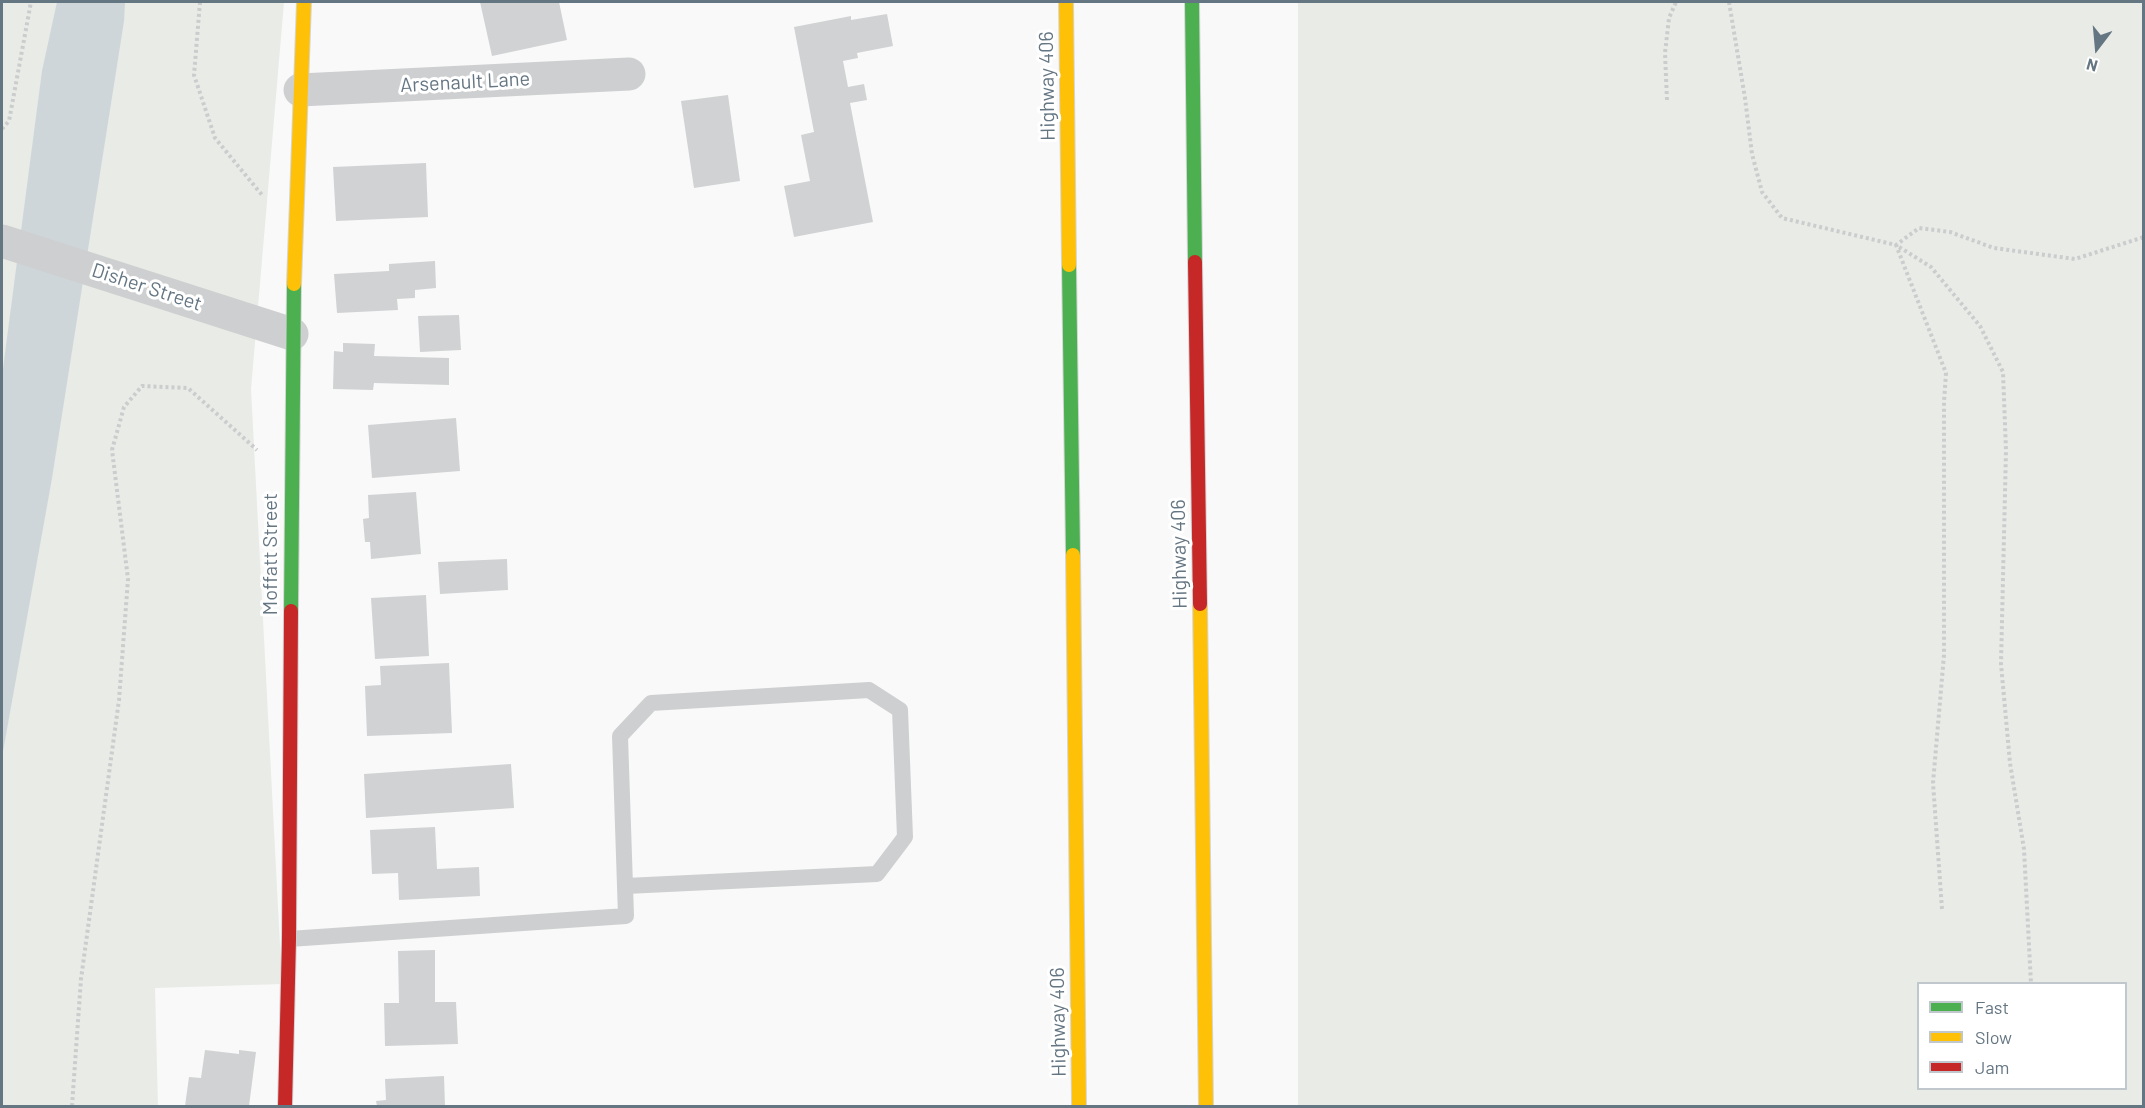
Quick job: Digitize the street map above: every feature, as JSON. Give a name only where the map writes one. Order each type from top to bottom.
[{"type":"main road","name":"Moffatt Street","points":[[285,1107],[289,939],[292,334],[304,2]]},
{"type":"main road","name":"Highway 406","points":[[1066,2],[1079,1107]]},
{"type":"main road","name":"Highway 406","points":[[1192,2],[1206,1107]]},
{"type":"street","name":"Arsenault Lane","points":[[300,90],[630,74]]},
{"type":"street","name":"Disher Street","points":[[2,241],[292,334]]},
{"type":"lane","points":[[289,939],[626,916],[620,736],[651,703],[869,690],[900,710],[905,837],[877,874],[626,886]]},
{"type":"path","points":[[2,129],[9,121],[31,2]]},
{"type":"path","points":[[200,2],[194,75],[215,138],[295,236]]},
{"type":"path","points":[[1667,100],[1665,53],[1669,18],[1676,2]]},
{"type":"path","points":[[1729,2],[1752,154],[1762,192],[1782,218],[1896,245],[1931,267],[1980,326],[2003,372],[2006,450],[2001,664],[2010,763],[2024,849],[2031,982]]},
{"type":"path","points":[[1896,245],[1919,228],[1950,232],[1994,248],[2075,259],[2144,237]]},
{"type":"path","points":[[1896,245],[1946,373],[1944,655],[1933,783],[1941,909]]},
{"type":"path","points":[[72,1107],[81,979],[119,700],[128,590],[112,450],[124,407],[142,386],[188,388],[290,479]]},
{"type":"shaded area","points":[[2,2],[284,2],[251,389],[282,984],[155,988],[158,1106],[2,1106]]},
{"type":"shaded area","points":[[57,2],[125,2],[124,21],[52,478],[2,757],[2,376],[42,71]]},
{"type":"shaded area","points":[[1298,2],[2143,2],[2143,1106],[1298,1106]]},
{"type":"building","points":[[480,2],[559,2],[567,40],[492,56]]},
{"type":"building","points":[[887,14],[893,46],[857,53],[858,58],[843,61],[848,87],[864,84],[867,100],[850,103],[873,222],[794,237],[784,186],[810,181],[801,135],[814,132],[794,27],[851,16],[851,20]]},
{"type":"building","points":[[728,95],[740,181],[694,188],[681,101]]},
{"type":"building","points":[[426,163],[428,217],[336,221],[333,167]]},
{"type":"building","points":[[435,261],[436,288],[415,290],[415,298],[397,299],[398,310],[337,313],[334,274],[389,271],[389,264]]},
{"type":"building","points":[[459,315],[461,350],[420,352],[418,316]]},
{"type":"building","points":[[343,343],[375,344],[374,356],[449,358],[449,385],[374,383],[373,390],[333,389],[334,351],[343,352]]},
{"type":"building","points":[[456,418],[460,471],[372,478],[368,425]]},
{"type":"building","points":[[416,492],[421,554],[371,559],[370,542],[365,542],[363,519],[369,518],[368,495]]},
{"type":"building","points":[[507,559],[508,590],[440,594],[438,562]]},
{"type":"building","points":[[426,595],[429,656],[375,659],[371,598]]},
{"type":"building","points":[[449,663],[452,733],[367,736],[365,686],[381,685],[380,666]]},
{"type":"building","points":[[511,764],[514,808],[366,818],[364,774]]},
{"type":"building","points":[[435,827],[437,869],[479,867],[480,896],[399,900],[398,873],[372,874],[370,830]]},
{"type":"building","points":[[435,950],[435,1002],[456,1002],[458,1044],[385,1046],[384,1003],[399,1003],[398,951]]},
{"type":"building","points":[[205,1050],[239,1054],[239,1050],[256,1052],[249,1106],[185,1106],[189,1077],[201,1078]]},
{"type":"building","points":[[444,1076],[445,1106],[377,1106],[376,1101],[386,1100],[385,1079]]},
{"type":"traffic: fast","points":[[1192,2],[1195,262]]},
{"type":"traffic: fast","points":[[1069,265],[1073,555]]},
{"type":"traffic: fast","points":[[291,611],[294,284]]},
{"type":"traffic: slow","points":[[294,284],[304,2]]},
{"type":"traffic: slow","points":[[1066,2],[1069,265]]},
{"type":"traffic: slow","points":[[1073,555],[1079,1106]]},
{"type":"traffic: slow","points":[[1200,604],[1206,1106]]},
{"type":"traffic: jam","points":[[1195,262],[1200,604]]},
{"type":"traffic: jam","points":[[285,1106],[289,939],[291,611]]}]
